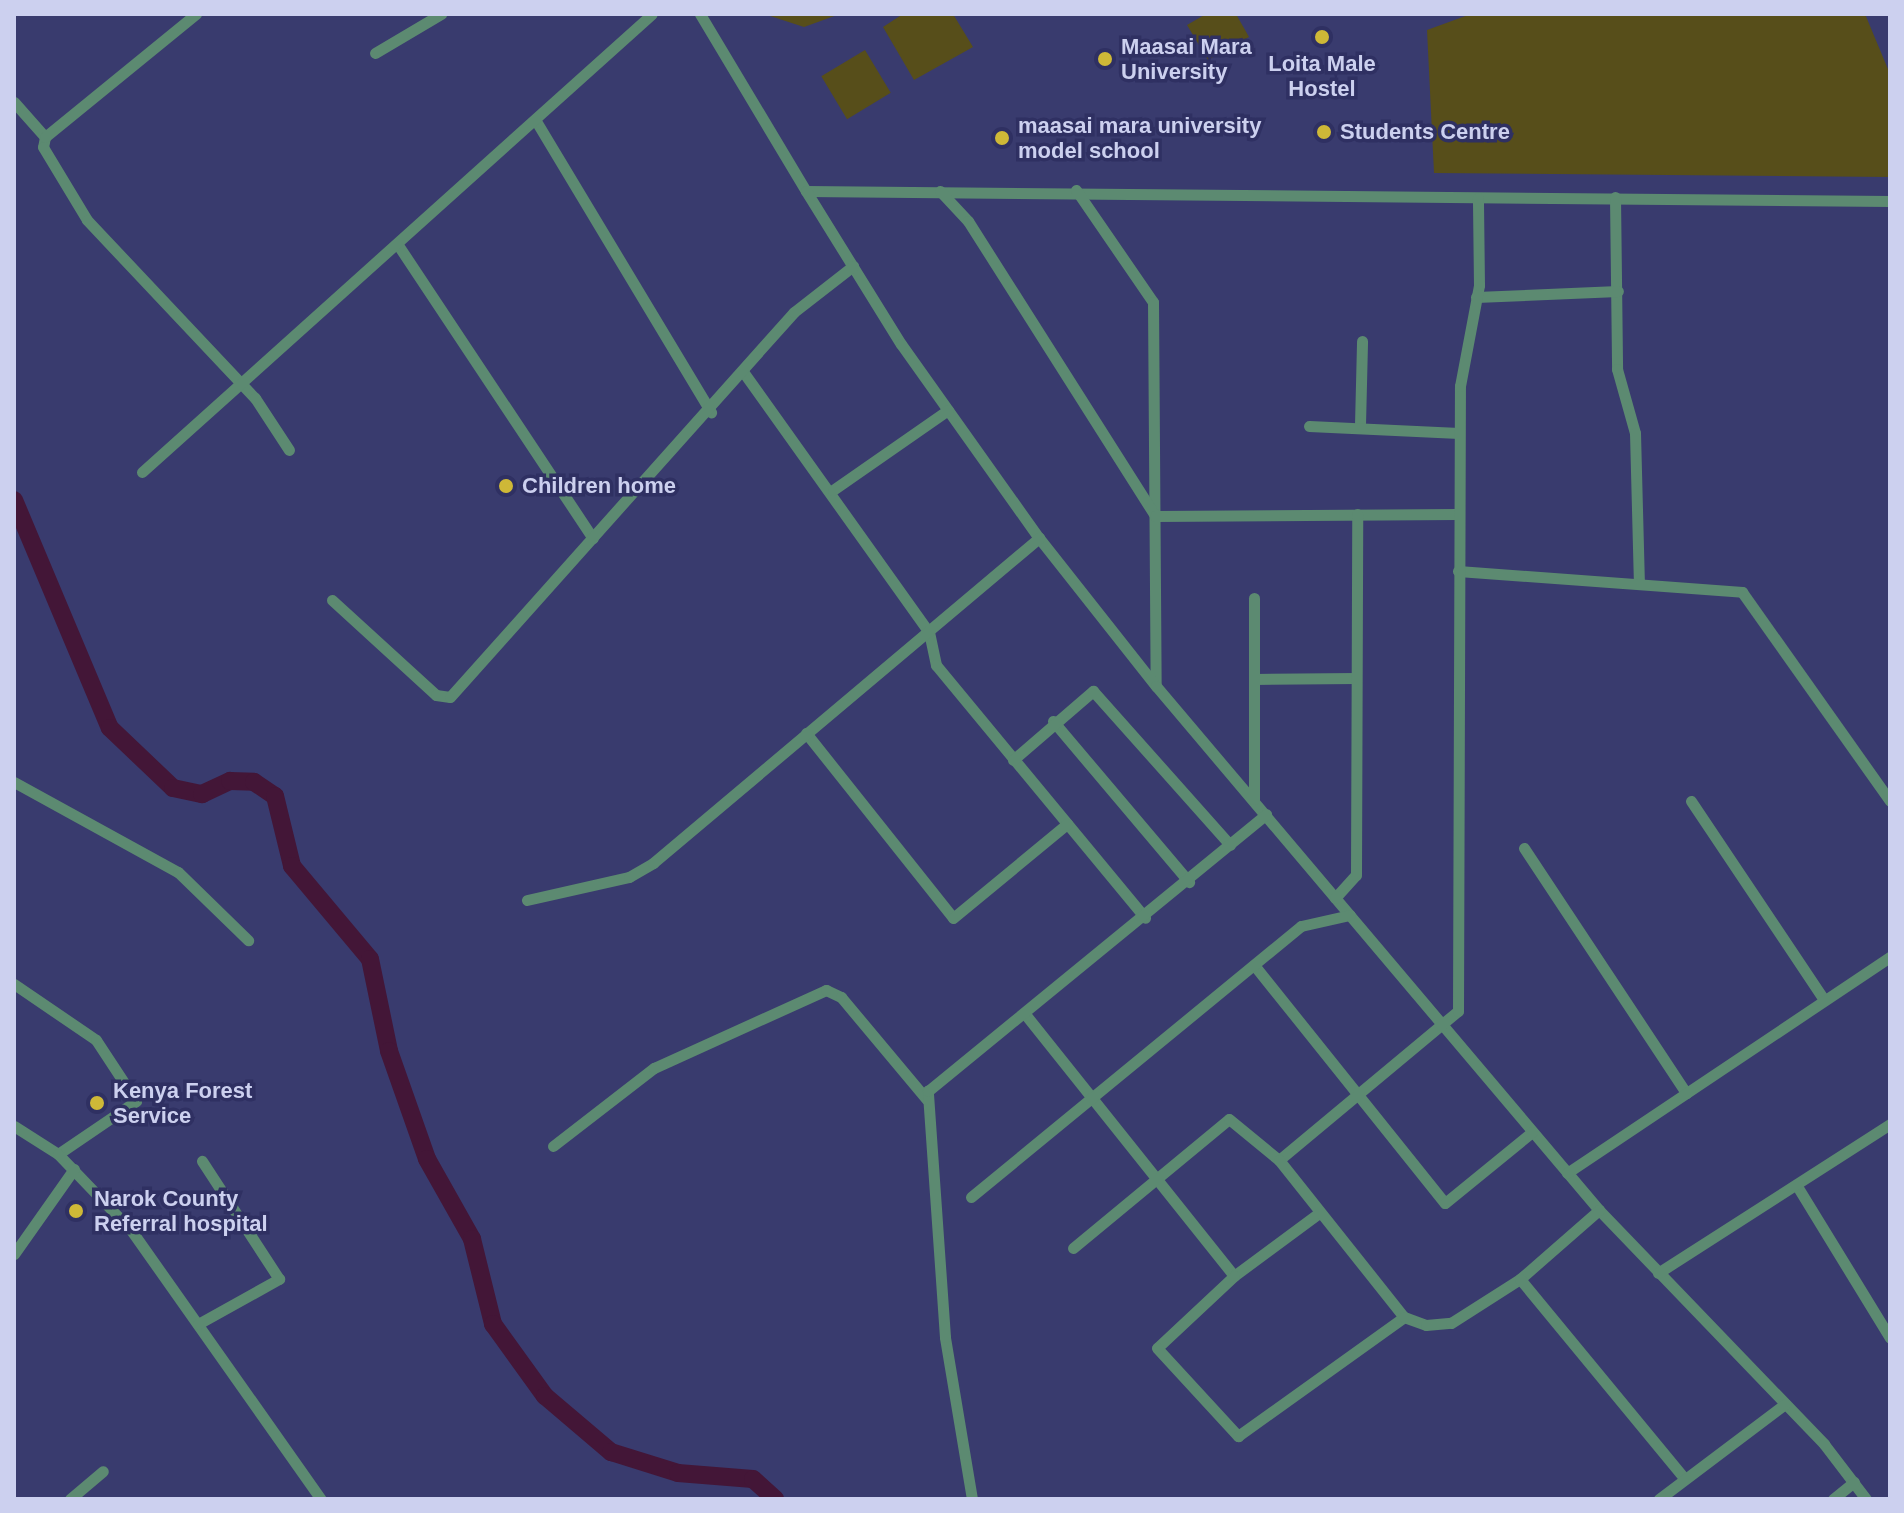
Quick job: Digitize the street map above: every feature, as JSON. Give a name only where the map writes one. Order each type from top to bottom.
[{"type":"street","points":[[196,14],[45,137],[43,147],[87,220],[242,383],[289,450]]},
{"type":"street","points":[[375,53],[441,14]]},
{"type":"street","points":[[142,472],[652,14]]},
{"type":"street","points":[[700,14],[853,266],[948,410],[1039,538],[1156,686],[1567,1173],[1658,1273],[1785,1404],[1866,1499]]},
{"type":"street","points":[[14,102],[45,137]]},
{"type":"street","points":[[536,121],[711,412]]},
{"type":"street","points":[[806,191],[1076,190],[1478,198],[1890,201]]},
{"type":"street","points":[[1076,190],[1153,302],[1156,686]]},
{"type":"street","points":[[940,191],[968,221],[1155,516]]},
{"type":"street","points":[[1615,197],[1619,396],[1636,446],[1639,581]]},
{"type":"street","points":[[1279,1160],[1443,1025],[1459,1004],[1459,433],[1463,342],[1476,297],[1478,198]]},
{"type":"street","points":[[398,245],[593,538]]},
{"type":"street","points":[[332,600],[447,698],[711,412],[794,312],[853,266]]},
{"type":"street","points":[[1476,297],[1618,291]]},
{"type":"street","points":[[1360,425],[1362,341]]},
{"type":"street","points":[[744,373],[833,490],[929,632],[930,656],[1145,918]]},
{"type":"street","points":[[833,490],[948,410]]},
{"type":"street","points":[[1309,426],[1360,425],[1459,433]]},
{"type":"street","points":[[1335,898],[1356,875],[1357,514]]},
{"type":"street","points":[[1155,516],[1458,514]]},
{"type":"street","points":[[527,900],[640,872],[1039,538]]},
{"type":"street","points":[[1458,571],[1639,581],[1742,592],[1890,801]]},
{"type":"street","points":[[1254,598],[1254,799]]},
{"type":"street","points":[[1254,679],[1356,678]]},
{"type":"street","points":[[1013,760],[1053,721],[1093,691],[1102,697],[1230,845]]},
{"type":"street","points":[[1053,721],[1189,881]]},
{"type":"street","points":[[806,733],[953,918],[1067,824]]},
{"type":"street","points":[[14,782],[167,864],[248,940]]},
{"type":"street","points":[[1691,801],[1824,1000]]},
{"type":"street","points":[[972,1499],[945,1337],[927,1100],[932,1087],[1145,918],[1266,814]]},
{"type":"street","points":[[1524,848],[1686,1093]]},
{"type":"street","points":[[971,1197],[1310,922],[1350,915]]},
{"type":"street","points":[[1567,1173],[1890,957]]},
{"type":"street","points":[[1254,965],[1445,1203],[1532,1132]]},
{"type":"street","points":[[14,984],[96,1040],[136,1101],[58,1154]]},
{"type":"street","points":[[553,1146],[654,1068],[826,990],[841,997],[927,1100]]},
{"type":"street","points":[[1025,1014],[1234,1276]]},
{"type":"street","points":[[1073,1248],[1153,1178],[1229,1119],[1279,1160],[1404,1317]]},
{"type":"street","points":[[1658,1273],[1890,1124]]},
{"type":"street","points":[[14,1126],[58,1154],[131,1230],[321,1499]]},
{"type":"street","points":[[198,1324],[279,1279],[202,1161]]},
{"type":"street","points":[[14,1254],[74,1169]]},
{"type":"street","points":[[1797,1186],[1890,1338]]},
{"type":"street","points":[[1319,1213],[1234,1276],[1157,1348],[1228,1434],[1238,1436],[1404,1317],[1451,1323],[1520,1279],[1599,1210]]},
{"type":"street","points":[[1520,1279],[1684,1478]]},
{"type":"street","points":[[1659,1499],[1785,1404]]},
{"type":"street","points":[[70,1499],[103,1471]]},
{"type":"street","points":[[1833,1499],[1854,1482]]},
{"type":"shaded area","points":[[764,14],[840,14],[804,27]]},
{"type":"shaded area","points":[[903,14],[953,14],[973,47],[914,80],[883,27]]},
{"type":"shaded area","points":[[1206,14],[1236,14],[1249,37],[1208,60],[1187,25]]},
{"type":"shaded area","points":[[1471,14],[1865,14],[1890,74],[1890,177],[1434,173],[1427,30]]},
{"type":"shaded area","points":[[865,50],[891,93],[847,119],[821,76]]},
{"type":"waterway","points":[[14,500],[110,728],[173,788],[202,794],[230,781],[254,782],[275,796],[292,866],[370,959],[389,1051],[427,1159],[472,1239],[493,1324],[545,1396],[611,1452],[678,1473],[753,1479],[775,1499]]},
{"type":"place","name":"Loita Male Hostel","points":[[1322,37]]},
{"type":"place","name":"Maasai Mara University","points":[[1105,59]]},
{"type":"place","name":"Students Centre","points":[[1324,132]]},
{"type":"place","name":"maasai mara university model school","points":[[1002,138]]},
{"type":"place","name":"Children home","points":[[506,486]]},
{"type":"place","name":"Kenya Forest Service","points":[[97,1103]]},
{"type":"place","name":"Narok County Referral hospital","points":[[76,1211]]}]
